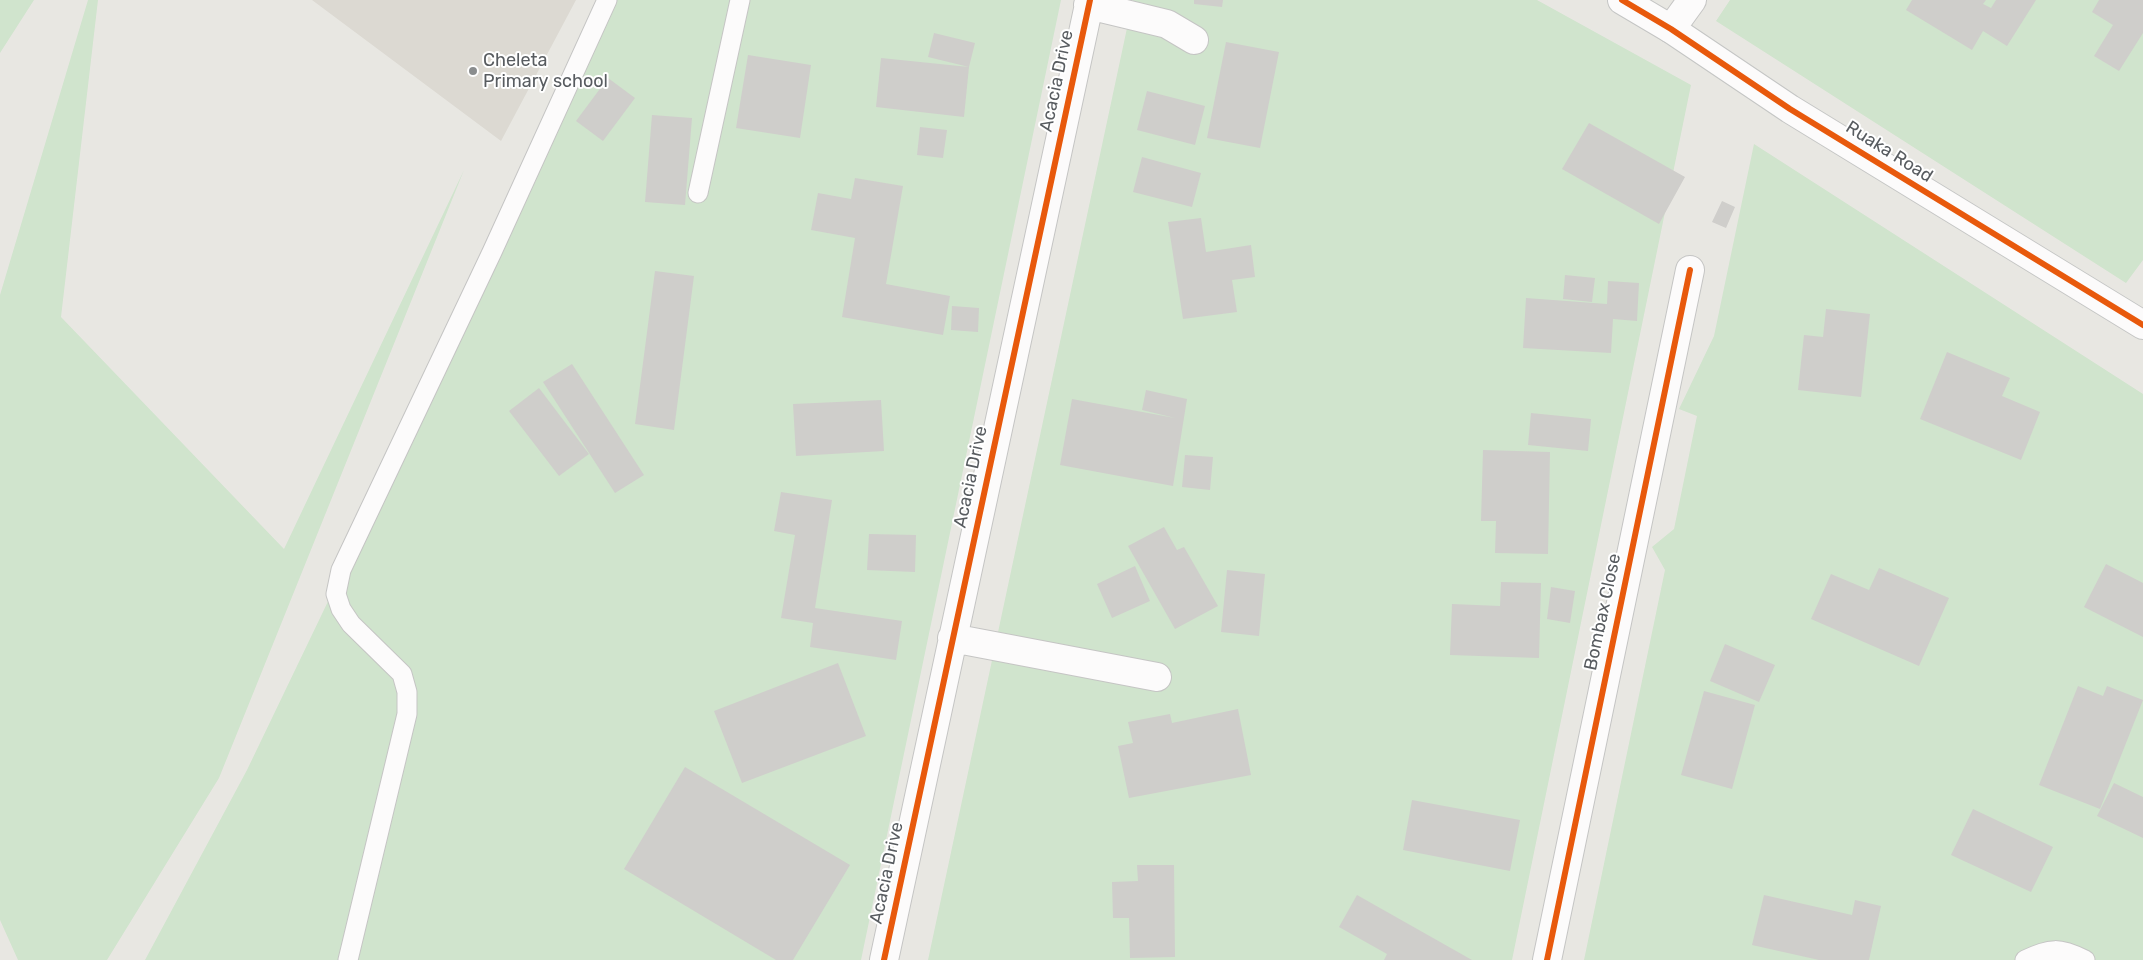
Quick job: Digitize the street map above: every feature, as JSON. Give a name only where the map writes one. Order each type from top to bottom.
[{"type":"street","name":"Ruaka Road","points":[[1622,0],[1671,29],[1790,108],[2143,325]]},
{"type":"street","points":[[1671,29],[1692,0]]},
{"type":"street","points":[[1089,3],[1167,24],[1194,40]]},
{"type":"street","name":"Acacia Drive","points":[[884,960],[1089,3]]},
{"type":"street","name":"Bombax Close","points":[[1547,960],[1690,270]]},
{"type":"street","points":[[952,638],[1157,677]]},
{"type":"lane","points":[[348,960],[407,714],[407,692],[402,674],[351,624],[341,609],[336,594],[341,570],[488,261],[607,0]]},
{"type":"lane","points":[[698,193],[740,0]]},
{"type":"lane","points":[[2025,960],[2047,951],[2067,951],[2085,960]]},
{"type":"shaded area","name":"Cheleta Primary school","points":[[312,0],[576,0],[501,141]]},
{"type":"green space","points":[[0,0],[34,0],[0,53]]},
{"type":"green space","points":[[88,0],[98,0],[61,317],[284,549],[464,170],[219,778],[107,960],[18,960],[0,920],[0,295]]},
{"type":"green space","points":[[617,0],[1061,0],[861,960],[145,960],[247,770]]},
{"type":"green space","points":[[1133,0],[1537,0],[1691,85],[1512,960],[928,960]]},
{"type":"green space","points":[[1730,0],[2143,0],[2143,260],[2126,283],[1716,21]]},
{"type":"green space","points":[[1754,144],[2143,394],[2143,960],[1584,960],[1665,570],[1652,547],[1674,529],[1697,416],[1679,409],[1714,336]]},
{"type":"building","points":[[1194,0],[1223,0],[1222,7],[1194,4]]},
{"type":"building","points":[[1912,0],[1986,0],[1983,4],[1991,8],[1996,0],[2036,0],[2007,46],[1983,31],[1972,50],[1906,10]]},
{"type":"building","points":[[2099,0],[2143,0],[2143,33],[2119,71],[2094,56],[2113,25],[2092,12]]},
{"type":"building","points":[[934,33],[975,43],[969,67],[928,57]]},
{"type":"building","points":[[1226,42],[1279,52],[1260,148],[1207,138]]},
{"type":"building","points":[[748,55],[811,65],[800,138],[736,128]]},
{"type":"building","points":[[881,58],[969,67],[964,117],[876,107]]},
{"type":"building","points":[[608,78],[635,98],[603,141],[576,121]]},
{"type":"building","points":[[1147,91],[1205,106],[1195,145],[1137,130]]},
{"type":"building","points":[[652,115],[692,118],[685,205],[645,202]]},
{"type":"building","points":[[1589,123],[1685,177],[1659,224],[1562,169]]},
{"type":"building","points":[[920,127],[947,130],[943,158],[917,155]]},
{"type":"building","points":[[1142,157],[1201,173],[1192,207],[1133,192]]},
{"type":"building","points":[[855,178],[903,186],[886,284],[950,296],[943,335],[842,317],[855,238],[811,230],[818,193],[851,199]]},
{"type":"building","points":[[1722,201],[1735,207],[1726,228],[1712,222]]},
{"type":"building","points":[[1201,218],[1206,252],[1251,245],[1255,277],[1232,280],[1237,312],[1183,319],[1168,222]]},
{"type":"building","points":[[655,271],[694,276],[674,430],[635,424]]},
{"type":"building","points":[[1565,275],[1595,278],[1592,302],[1563,299]]},
{"type":"building","points":[[1608,281],[1639,283],[1637,321],[1613,319],[1611,353],[1523,348],[1526,298],[1607,304]]},
{"type":"building","points":[[952,306],[979,308],[978,332],[951,330]]},
{"type":"building","points":[[1826,309],[1870,314],[1861,397],[1798,390],[1804,335],[1823,337]]},
{"type":"building","points":[[1947,352],[2010,378],[2002,396],[2040,412],[2021,460],[1920,419]]},
{"type":"building","points":[[572,364],[644,475],[615,493],[543,382]]},
{"type":"building","points":[[539,388],[589,454],[559,476],[509,411]]},
{"type":"building","points":[[1146,390],[1187,399],[1173,486],[1060,465],[1072,399],[1175,418],[1142,410]]},
{"type":"building","points":[[881,400],[884,451],[796,456],[793,404]]},
{"type":"building","points":[[1531,413],[1591,419],[1588,451],[1528,445]]},
{"type":"building","points":[[1483,450],[1550,452],[1548,554],[1495,553],[1496,521],[1481,521]]},
{"type":"building","points":[[1185,455],[1213,457],[1210,490],[1182,487]]},
{"type":"building","points":[[781,492],[832,500],[815,608],[902,621],[896,660],[810,647],[813,623],[781,618],[795,535],[774,531]]},
{"type":"building","points":[[1164,527],[1177,550],[1184,547],[1218,606],[1175,629],[1128,546]]},
{"type":"building","points":[[869,534],[916,535],[915,572],[867,570]]},
{"type":"building","points":[[2106,564],[2143,583],[2143,637],[2084,607]]},
{"type":"building","points":[[1135,566],[1150,601],[1112,618],[1097,584]]},
{"type":"building","points":[[1879,568],[1949,598],[1919,666],[1811,619],[1831,574],[1869,590]]},
{"type":"building","points":[[1227,570],[1265,574],[1259,636],[1221,632]]},
{"type":"building","points":[[1501,582],[1541,583],[1539,658],[1450,655],[1452,604],[1500,606]]},
{"type":"building","points":[[1551,587],[1575,591],[1570,623],[1547,619]]},
{"type":"building","points":[[1725,644],[1775,665],[1759,702],[1710,681]]},
{"type":"building","points":[[838,663],[866,736],[742,783],[714,711]]},
{"type":"building","points":[[2078,686],[2103,696],[2107,686],[2143,700],[2100,809],[2039,785]]},
{"type":"building","points":[[1704,691],[1755,705],[1732,789],[1681,775]]},
{"type":"building","points":[[1238,709],[1251,775],[1129,798],[1118,746],[1133,743],[1128,722],[1170,714],[1172,723]]},
{"type":"building","points":[[685,767],[850,865],[793,960],[776,960],[624,869]]},
{"type":"building","points":[[2114,783],[2143,797],[2143,838],[2097,816]]},
{"type":"building","points":[[1412,800],[1520,820],[1510,871],[1403,850]]},
{"type":"building","points":[[1973,809],[2053,847],[2031,892],[1951,855]]},
{"type":"building","points":[[1137,865],[1174,865],[1175,957],[1130,958],[1129,918],[1113,918],[1112,882],[1138,881]]},
{"type":"building","points":[[1357,895],[1472,960],[1384,960],[1387,954],[1339,927]]},
{"type":"building","points":[[1764,895],[1852,915],[1855,900],[1881,906],[1869,960],[1819,960],[1752,945]]},
{"type":"cycle path","points":[[884,960],[1090,0]]},
{"type":"cycle path","points":[[1622,0],[1671,29],[1790,109],[2143,325]]},
{"type":"cycle path","points":[[1547,960],[1690,270]]},
{"type":"place","name":"Cheleta Primary school","points":[[473,71]]}]
